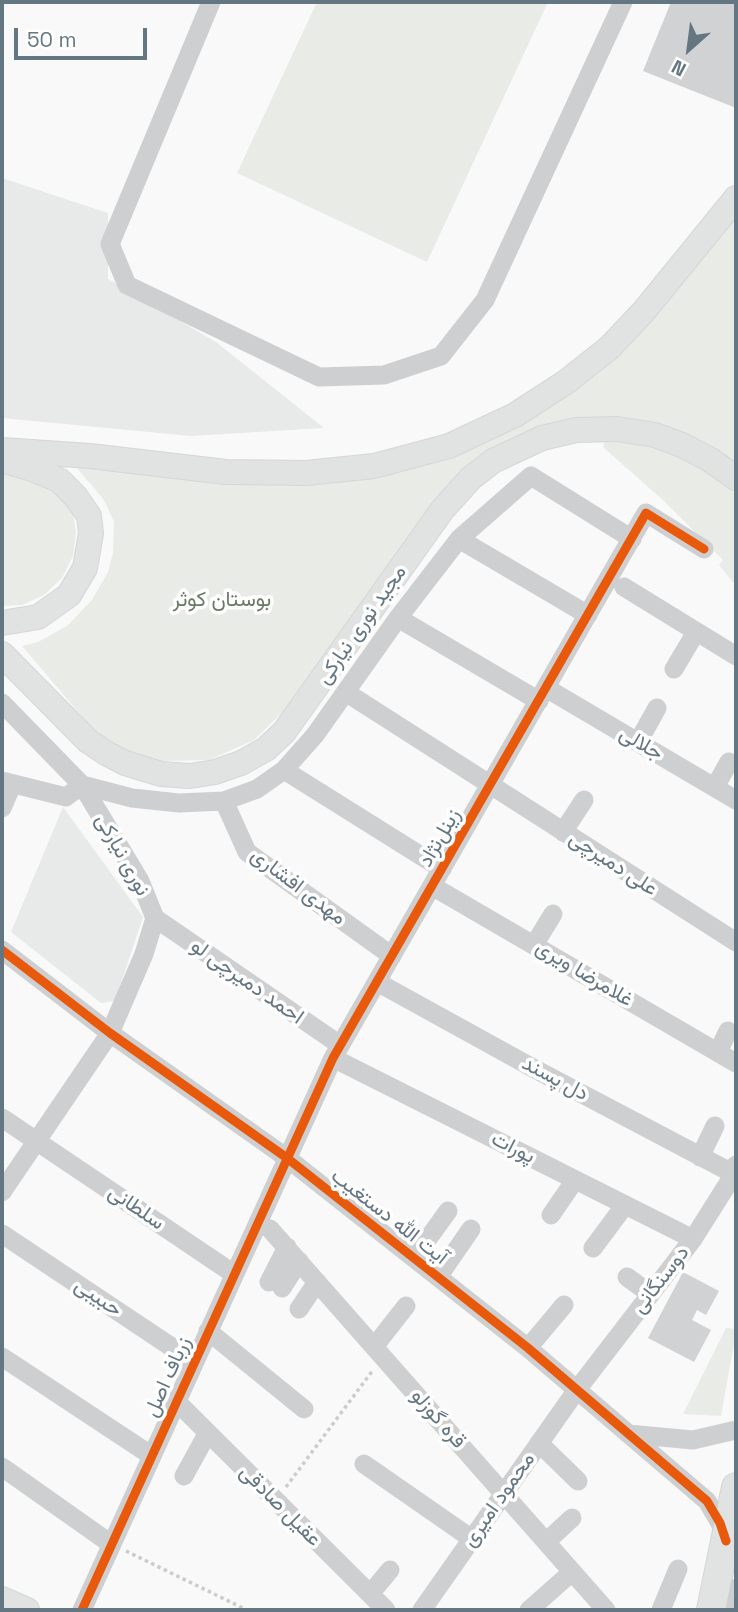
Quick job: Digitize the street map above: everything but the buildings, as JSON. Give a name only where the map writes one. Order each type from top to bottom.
[{"type":"highway","points":[[711,1610],[736,1487]]},
{"type":"main road","points":[[2,450],[90,456],[226,472],[306,473],[374,466],[449,446],[515,415],[566,382],[609,348],[644,312],[736,198]]},
{"type":"main road","name":"مجید نوری نیارکی","points":[[2,654],[88,741],[125,764],[161,774],[190,776],[215,772],[241,763],[266,749],[284,732],[443,509],[471,478],[493,461],[542,438],[576,430],[617,429],[655,435],[682,445],[709,459],[736,478]]},
{"type":"main road","points":[[2,460],[59,480],[76,497],[89,516],[91,533],[85,568],[69,595],[38,617],[2,623]]},
{"type":"main road","points":[[2,1599],[27,1610]]},
{"type":"street","points":[[211,2],[110,244],[127,285],[319,377],[384,375],[441,356],[485,300],[623,2]]},
{"type":"street","points":[[2,808],[7,783],[66,797],[82,785],[132,798],[179,803],[224,801],[257,789],[284,770],[315,735],[459,538],[531,476],[632,540]]},
{"type":"street","name":"زینل‌نژاد","points":[[286,1158],[337,1051],[646,513],[704,549]]},
{"type":"street","points":[[459,538],[589,615]]},
{"type":"street","points":[[624,587],[736,656]]},
{"type":"street","name":"جلالی","points":[[398,618],[638,742],[736,800]]},
{"type":"street","points":[[674,669],[696,632]]},
{"type":"street","name":"علی دمیرچی","points":[[347,693],[736,942]]},
{"type":"street","name":"نوری نیارکی","points":[[2,704],[82,785],[140,881],[155,918],[144,954],[110,1033],[2,1192]]},
{"type":"street","points":[[638,742],[657,708]]},
{"type":"street","points":[[715,787],[729,762]]},
{"type":"street","name":"غلامرضا ویری","points":[[284,770],[534,945],[736,1063]]},
{"type":"street","points":[[563,832],[584,800]]},
{"type":"street","name":"مهدی افشاری","points":[[224,801],[247,852],[392,956]]},
{"type":"street","points":[[534,945],[553,914]]},
{"type":"street","name":"احمد دمیرچی لو","points":[[155,918],[337,1051]]},
{"type":"street","name":"آیت الله دستغیب","points":[[2,950],[110,1033],[286,1158],[528,1348],[708,1501],[720,1522],[726,1541]]},
{"type":"street","name":"دل پسند","points":[[377,982],[700,1157],[735,1169]]},
{"type":"street","points":[[718,1052],[728,1031]]},
{"type":"street","name":"پورات","points":[[337,1051],[575,1180],[693,1239]]},
{"type":"street","name":"سلطانی","points":[[2,1118],[234,1274]]},
{"type":"street","points":[[700,1157],[715,1126]]},
{"type":"street","name":"زرباف اصل","points":[[82,1610],[286,1158]]},
{"type":"street","name":"دوسنگانی","points":[[576,1391],[693,1239],[735,1169]]},
{"type":"street","points":[[551,1214],[575,1180]]},
{"type":"street","points":[[593,1248],[625,1205]]},
{"type":"street","points":[[414,1258],[448,1210]]},
{"type":"street","name":"قره گوزلو","points":[[270,1228],[606,1610]]},
{"type":"street","points":[[438,1278],[471,1229]]},
{"type":"street","name":"حبیبی","points":[[2,1234],[194,1362]]},
{"type":"street","points":[[276,1285],[293,1254]]},
{"type":"street","points":[[627,1277],[649,1293]]},
{"type":"street","points":[[299,1310],[317,1282]]},
{"type":"street","points":[[528,1348],[564,1304]]},
{"type":"street","points":[[378,1352],[406,1306]]},
{"type":"street","points":[[208,1331],[304,1409]]},
{"type":"street","points":[[2,1357],[152,1456]]},
{"type":"street","name":"محمود امیری","points":[[422,1610],[576,1391]]},
{"type":"street","name":"عقیل صادقی","points":[[176,1401],[386,1610]]},
{"type":"street","points":[[628,1434],[693,1440],[736,1430]]},
{"type":"street","points":[[184,1476],[207,1434]]},
{"type":"street","points":[[539,1443],[578,1481]]},
{"type":"street","points":[[364,1464],[472,1539]]},
{"type":"street","points":[[2,1467],[111,1545]]},
{"type":"street","points":[[546,1542],[572,1518]]},
{"type":"street","points":[[661,1610],[678,1569]]},
{"type":"street","points":[[370,1594],[390,1570]]},
{"type":"street","points":[[528,1610],[572,1572]]},
{"type":"street","points":[[732,1610],[736,1588]]},
{"type":"path","points":[[276,1502],[378,1352]]},
{"type":"path","points":[[111,1545],[247,1610]]},
{"type":"shaded area","points":[[2,178],[108,213],[108,279],[216,342],[324,428],[191,436],[2,418]]},
{"type":"shaded area","points":[[63,807],[143,917],[115,1001],[101,1003],[11,932]]},
{"type":"green space","points":[[317,2],[548,2],[427,262],[237,173]]},
{"type":"green space","name":"بوستان کوثر","points":[[736,216],[736,462],[684,433],[513,440],[292,703],[254,740],[209,760],[160,761],[140,756],[102,740],[22,646],[38,642],[67,626],[92,600],[108,572],[113,553],[114,522],[104,500],[76,467],[259,484],[322,484],[379,476],[492,439]]},
{"type":"green space","points":[[606,437],[683,453],[736,488],[736,586],[719,565],[723,560],[664,501],[603,447]]},
{"type":"green space","points":[[2,472],[21,476],[58,492],[72,508],[76,532],[73,556],[62,578],[44,595],[22,605],[2,606]]},
{"type":"green space","points":[[726,1328],[736,1329],[736,1332],[721,1416],[683,1414]]},
{"type":"cycle path","points":[[82,1610],[333,1058],[646,513],[704,549]]},
{"type":"cycle path","points":[[2,950],[110,1033],[287,1158],[528,1348],[707,1501],[720,1523],[726,1541]]}]
